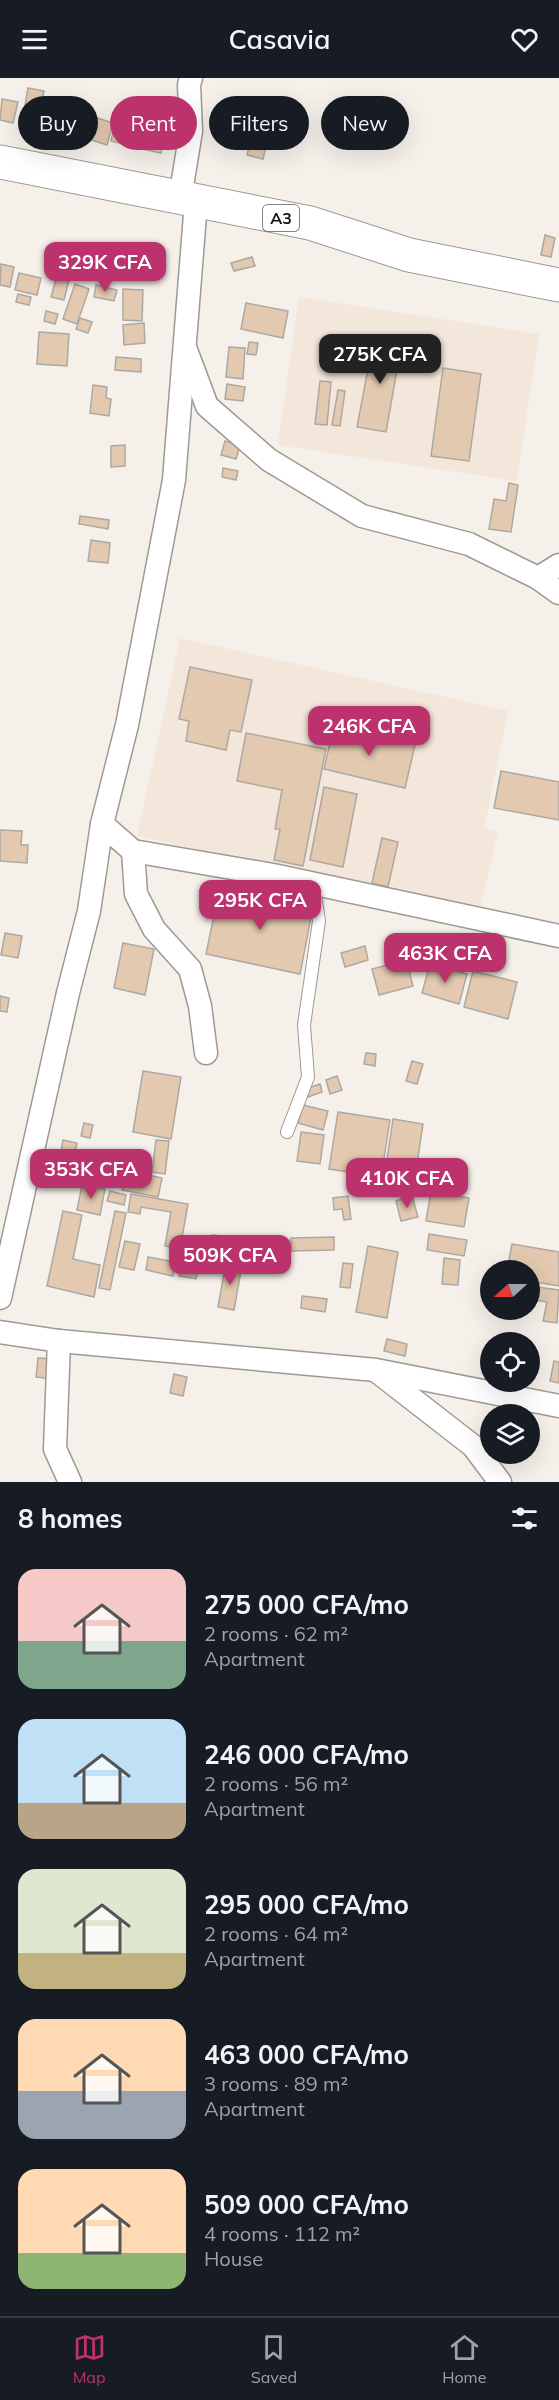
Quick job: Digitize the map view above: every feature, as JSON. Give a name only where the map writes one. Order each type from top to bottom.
[{"type":"highway","name":"A3","points":[[0,162],[309,223],[409,255],[559,285]]},
{"type":"street","points":[[0,1298],[68,993],[89,911],[102,824],[127,725],[174,480],[184,344],[191,131],[189,85],[191,78]]},
{"type":"street","points":[[184,344],[207,406],[269,460],[362,516],[469,544],[538,578],[559,593]]},
{"type":"street","points":[[538,578],[559,565]]},
{"type":"street","points":[[102,824],[133,851],[313,883],[559,936]]},
{"type":"street","points":[[133,851],[136,894],[154,929],[190,969],[200,1006],[206,1053]]},
{"type":"street","points":[[0,1332],[59,1341],[376,1370],[559,1406]]},
{"type":"street","points":[[59,1341],[55,1449],[70,1482]]},
{"type":"street","points":[[376,1370],[473,1446],[500,1482]]},
{"type":"lane","points":[[287,1132],[308,1077],[304,1024],[319,921],[313,883]]},
{"type":"shaded area","points":[[299,297],[539,334],[517,481],[278,445]]},
{"type":"shaded area","points":[[180,638],[522,714],[508,711],[484,829],[498,832],[479,912],[137,836]]},
{"type":"building","points":[[28,88],[44,91],[43,96],[27,96]]},
{"type":"building","points":[[2,99],[18,102],[13,123],[0,120]]},
{"type":"building","points":[[98,118],[110,122],[107,145],[98,142]]},
{"type":"building","points":[[248,150],[265,150],[263,159],[247,155]]},
{"type":"building","points":[[545,235],[555,238],[551,257],[541,255]]},
{"type":"building","points":[[252,257],[255,266],[234,271],[231,263]]},
{"type":"building","points":[[1,264],[14,267],[10,287],[0,285]]},
{"type":"building","points":[[19,273],[41,278],[37,295],[15,290]]},
{"type":"building","points":[[57,276],[69,280],[64,300],[51,297]]},
{"type":"building","points":[[75,284],[89,289],[77,324],[63,319]]},
{"type":"building","points":[[96,285],[117,290],[114,301],[94,297]]},
{"type":"building","points":[[123,289],[143,290],[142,321],[123,320]]},
{"type":"building","points":[[18,294],[31,297],[29,305],[16,302]]},
{"type":"building","points":[[246,303],[288,311],[283,338],[241,329]]},
{"type":"building","points":[[46,311],[58,314],[55,324],[44,321]]},
{"type":"building","points":[[80,318],[92,322],[88,333],[76,329]]},
{"type":"building","points":[[144,323],[145,343],[124,345],[123,325]]},
{"type":"building","points":[[39,332],[69,334],[67,366],[37,364]]},
{"type":"building","points":[[374,337],[402,342],[386,432],[357,427]]},
{"type":"building","points":[[249,342],[258,343],[256,355],[247,354]]},
{"type":"building","points":[[229,347],[245,348],[243,379],[226,377]]},
{"type":"building","points":[[116,357],[141,359],[141,372],[115,370]]},
{"type":"building","points":[[443,368],[481,374],[469,461],[431,456]]},
{"type":"building","points":[[320,381],[331,382],[327,425],[315,424]]},
{"type":"building","points":[[227,384],[245,387],[243,401],[225,399]]},
{"type":"building","points":[[93,385],[107,387],[106,398],[111,399],[109,416],[90,413]]},
{"type":"building","points":[[338,390],[345,391],[340,426],[332,425]]},
{"type":"building","points":[[225,441],[240,445],[236,459],[221,455]]},
{"type":"building","points":[[125,445],[125,466],[111,467],[111,446]]},
{"type":"building","points":[[223,468],[238,471],[236,480],[222,477]]},
{"type":"building","points":[[509,483],[518,485],[511,532],[489,529],[494,499],[506,501]]},
{"type":"building","points":[[80,516],[109,520],[108,529],[79,524]]},
{"type":"building","points":[[91,540],[110,543],[108,563],[88,561]]},
{"type":"building","points":[[190,667],[252,680],[241,732],[230,730],[226,750],[186,741],[189,721],[179,719]]},
{"type":"building","points":[[334,725],[415,745],[405,788],[324,769]]},
{"type":"building","points":[[246,733],[326,749],[303,866],[274,860],[280,829],[275,829],[282,790],[237,781]]},
{"type":"building","points":[[501,771],[559,782],[559,820],[494,808]]},
{"type":"building","points":[[324,787],[357,794],[343,867],[310,860]]},
{"type":"building","points":[[0,830],[22,831],[21,845],[28,845],[27,863],[0,861]]},
{"type":"building","points":[[382,838],[398,842],[388,887],[372,883]]},
{"type":"building","points":[[220,887],[313,907],[300,974],[206,954]]},
{"type":"building","points":[[5,933],[22,936],[18,958],[1,955]]},
{"type":"building","points":[[428,937],[438,939],[435,957],[425,956]]},
{"type":"building","points":[[446,937],[454,938],[452,952],[444,951]]},
{"type":"building","points":[[123,943],[154,949],[145,995],[114,988]]},
{"type":"building","points":[[365,946],[368,960],[345,967],[341,953]]},
{"type":"building","points":[[461,946],[471,948],[467,963],[458,960]]},
{"type":"building","points":[[406,960],[413,986],[379,995],[372,969]]},
{"type":"building","points":[[430,964],[467,974],[459,1004],[422,993]]},
{"type":"building","points":[[473,971],[517,982],[508,1019],[464,1007]]},
{"type":"building","points":[[0,996],[9,998],[7,1012],[0,1011]]},
{"type":"building","points":[[366,1053],[376,1054],[375,1066],[364,1064]]},
{"type":"building","points":[[412,1061],[423,1064],[417,1084],[406,1081]]},
{"type":"building","points":[[143,1071],[181,1077],[171,1139],[133,1132]]},
{"type":"building","points":[[337,1076],[342,1090],[330,1094],[326,1080]]},
{"type":"building","points":[[320,1084],[322,1092],[308,1097],[305,1089]]},
{"type":"building","points":[[303,1105],[328,1111],[323,1130],[298,1123]]},
{"type":"building","points":[[338,1112],[390,1120],[381,1177],[329,1169]]},
{"type":"building","points":[[393,1119],[423,1124],[414,1184],[384,1179]]},
{"type":"building","points":[[84,1123],[93,1125],[90,1138],[81,1136]]},
{"type":"building","points":[[301,1132],[324,1135],[320,1164],[297,1161]]},
{"type":"building","points":[[63,1140],[77,1143],[75,1154],[61,1152]]},
{"type":"building","points":[[156,1140],[169,1141],[165,1174],[152,1172]]},
{"type":"building","points":[[74,1158],[89,1162],[87,1170],[72,1167]]},
{"type":"building","points":[[126,1170],[162,1178],[158,1197],[122,1190]]},
{"type":"building","points":[[82,1185],[105,1189],[100,1215],[77,1210]]},
{"type":"building","points":[[110,1191],[126,1195],[124,1205],[107,1201]]},
{"type":"building","points":[[431,1191],[469,1198],[464,1227],[426,1221]]},
{"type":"building","points":[[131,1194],[188,1204],[180,1249],[165,1246],[171,1212],[141,1207],[140,1214],[128,1212]]},
{"type":"building","points":[[348,1196],[351,1219],[344,1220],[342,1209],[334,1210],[333,1198]]},
{"type":"building","points":[[412,1196],[418,1217],[401,1221],[396,1201]]},
{"type":"building","points":[[63,1211],[82,1215],[73,1259],[100,1265],[94,1297],[47,1286]]},
{"type":"building","points":[[115,1211],[126,1213],[110,1290],[99,1288]]},
{"type":"building","points":[[429,1234],[467,1240],[464,1256],[427,1250]]},
{"type":"building","points":[[212,1235],[222,1236],[222,1250],[211,1250]]},
{"type":"building","points":[[334,1237],[334,1250],[291,1251],[291,1238]]},
{"type":"building","points":[[125,1241],[140,1244],[134,1270],[119,1267]]},
{"type":"building","points":[[512,1244],[559,1252],[559,1286],[540,1283],[540,1260],[509,1260]]},
{"type":"building","points":[[368,1246],[398,1252],[387,1318],[356,1312]]},
{"type":"building","points":[[184,1249],[201,1252],[196,1279],[179,1276]]},
{"type":"building","points":[[148,1257],[176,1262],[173,1276],[146,1270]]},
{"type":"building","points":[[444,1258],[460,1260],[458,1285],[442,1284]]},
{"type":"building","points":[[226,1262],[242,1265],[234,1310],[218,1307]]},
{"type":"building","points":[[343,1263],[353,1264],[350,1288],[340,1287]]},
{"type":"building","points":[[540,1287],[559,1290],[557,1323],[543,1321],[547,1302],[540,1301]]},
{"type":"building","points":[[302,1296],[327,1299],[325,1312],[301,1308]]},
{"type":"building","points":[[387,1339],[407,1344],[405,1356],[384,1351]]},
{"type":"building","points":[[38,1358],[55,1359],[53,1379],[36,1377]]},
{"type":"building","points":[[554,1361],[559,1362],[559,1383],[550,1381]]},
{"type":"building","points":[[174,1374],[187,1377],[183,1396],[170,1393]]}]
